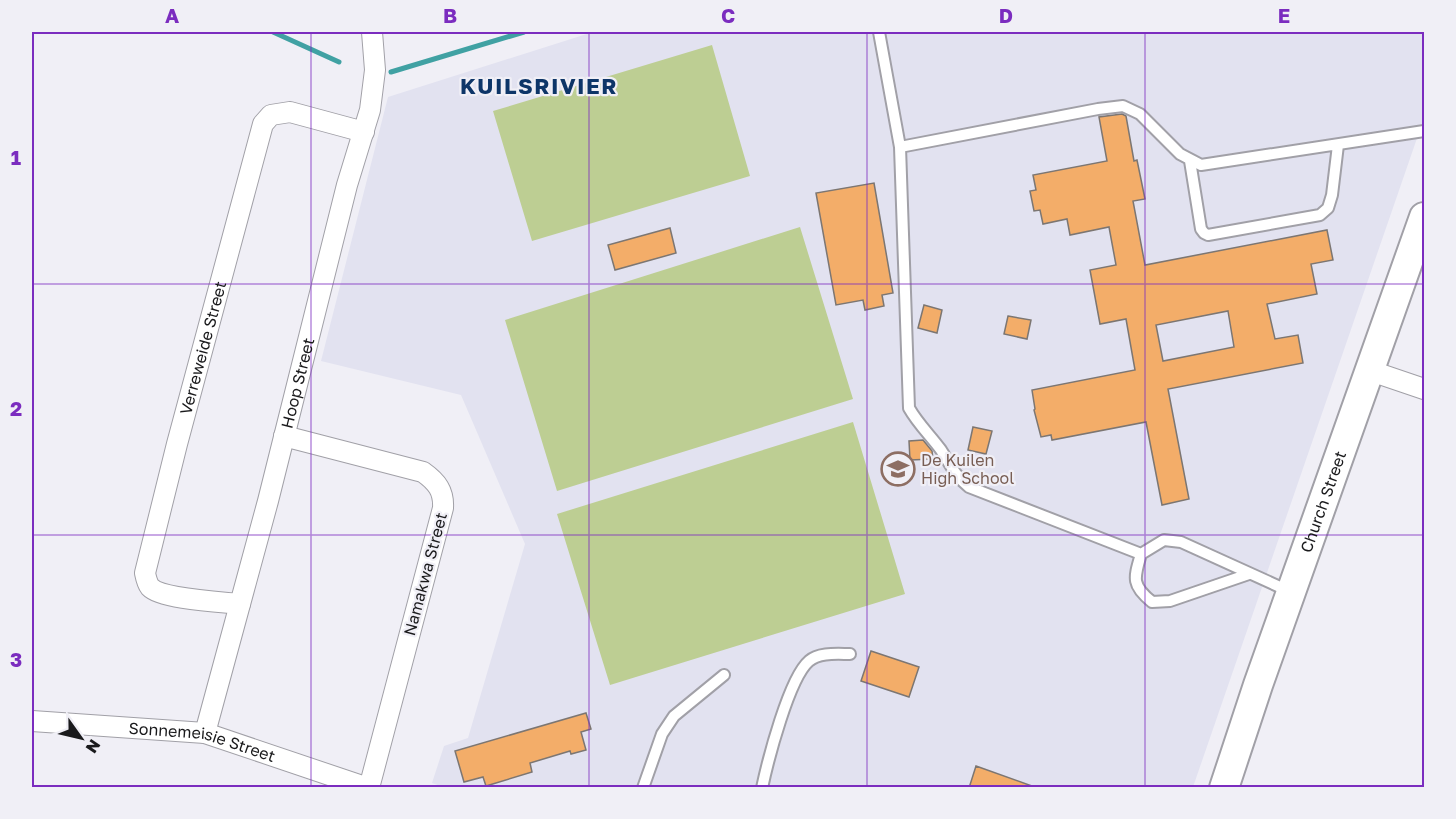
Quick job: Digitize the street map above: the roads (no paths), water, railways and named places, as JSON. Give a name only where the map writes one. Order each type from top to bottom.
[{"type":"street","name":"Hoop Street","points":[[205,733],[284,436],[347,185],[370,110],[375,70],[372,32]]},
{"type":"street","name":"Verreweide Street","points":[[240,604],[167,595],[151,588],[146,580],[177,444],[263,124],[271,115],[291,112],[364,132]]},
{"type":"street","name":"Church Street","points":[[1224,788],[1371,371],[1419,253],[1425,217]]},
{"type":"street","points":[[1371,371],[1425,389]]},
{"type":"street","name":"Namakwa Street","points":[[284,436],[423,472],[441,490],[443,497],[443,508],[368,788]]},
{"type":"street","name":"Sonnemeisie Street","points":[[32,721],[205,733],[368,788]]},
{"type":"lane","points":[[879,32],[900,147],[909,408],[957,477],[969,487],[1141,554]]},
{"type":"lane","points":[[900,147],[1123,106],[1140,114],[1180,154],[1201,165],[1425,131]]},
{"type":"lane","points":[[1190,161],[1200,229],[1208,235],[1320,214],[1328,208],[1332,195],[1338,145]]},
{"type":"lane","points":[[1249,574],[1170,601],[1152,602],[1139,591],[1135,576],[1141,554],[1164,540],[1181,542],[1292,592]]},
{"type":"lane","points":[[762,788],[769,758],[796,678],[810,659],[827,654],[850,654]]},
{"type":"lane","points":[[642,788],[662,734],[674,716],[724,675]]},
{"type":"waterway","points":[[273,32],[339,62]]},
{"type":"waterway","points":[[391,72],[524,32]]},
{"type":"place","name":"De Kuilen High School","points":[[898,469]]},
{"type":"district","name":"KUILSRIVIER","points":[[539,85]]}]
